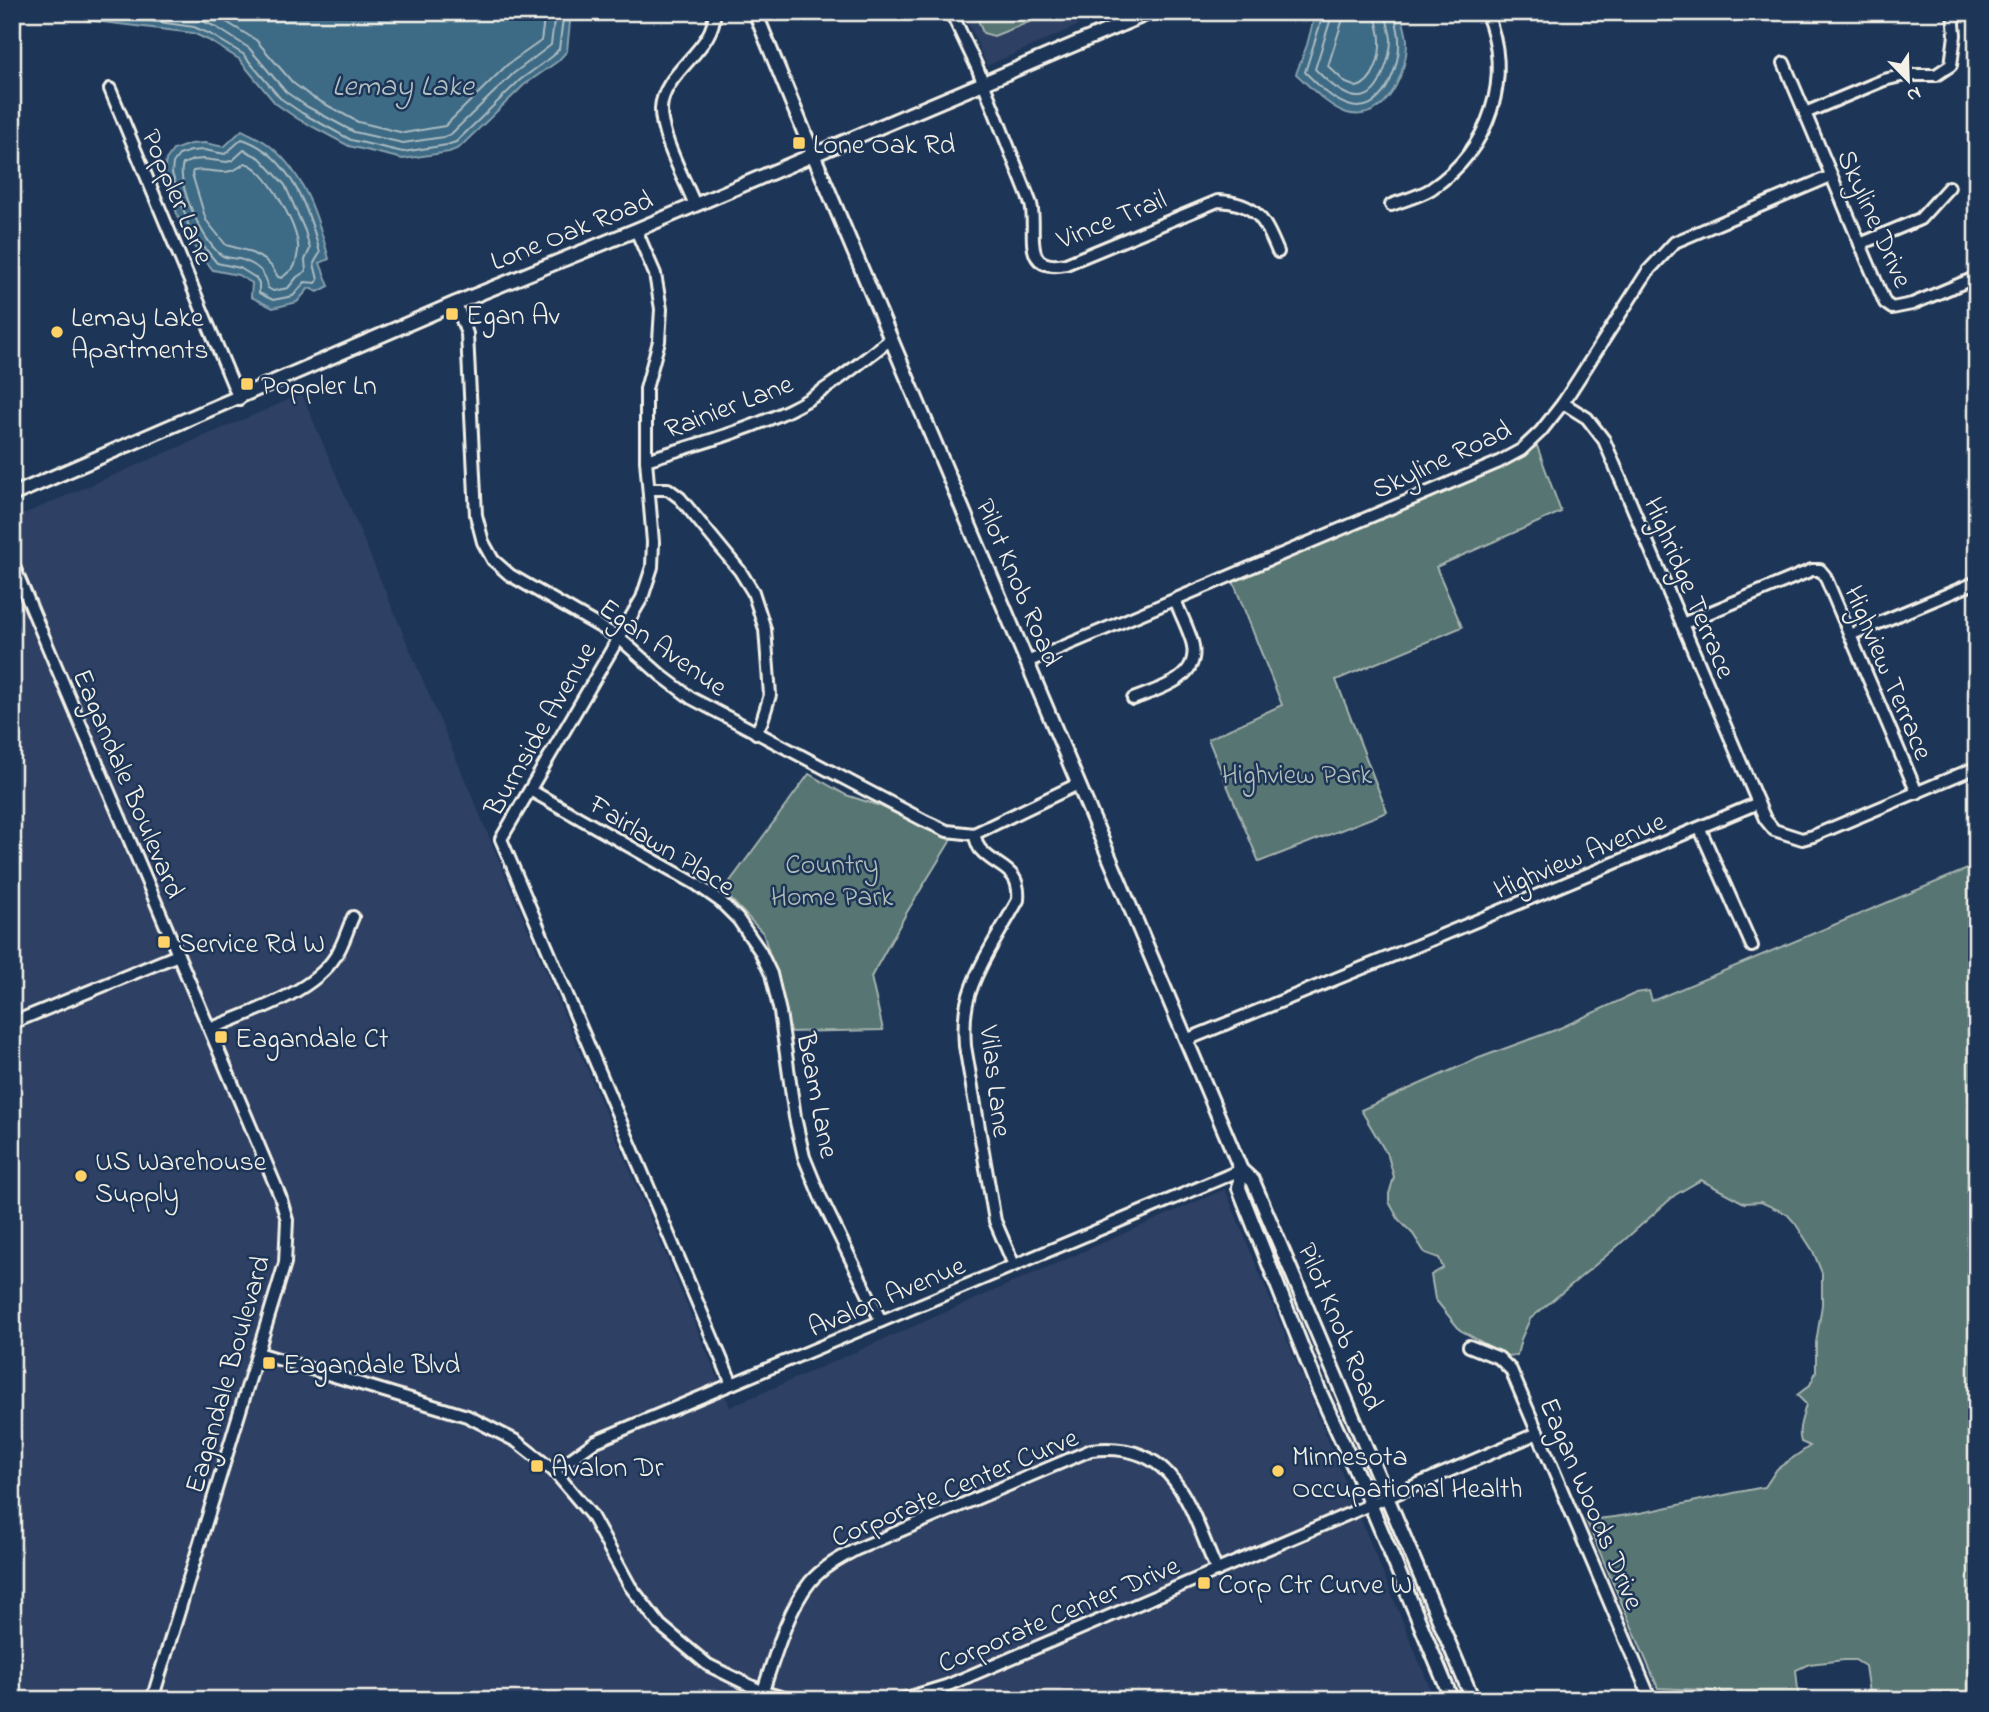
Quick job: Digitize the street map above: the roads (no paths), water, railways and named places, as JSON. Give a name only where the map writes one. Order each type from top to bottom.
[{"type":"main road","name":"Pilot Knob Road","points":[[755,12],[1186,1041],[1241,1170],[1253,1181],[1281,1245],[1473,1700]]},
{"type":"main road","name":"Lone Oak Road","points":[[12,495],[456,303],[636,230],[1151,12]]},
{"type":"main road","name":"Pilot Knob Road","points":[[1241,1170],[1239,1188],[1318,1388],[1452,1700]]},
{"type":"street","points":[[695,205],[663,128],[660,107],[668,85],[710,32],[714,12]]},
{"type":"street","points":[[951,12],[982,83]]},
{"type":"street","points":[[1391,205],[1430,190],[1462,163],[1485,129],[1497,89],[1498,57],[1486,12]]},
{"type":"street","points":[[1805,113],[1884,80],[1905,75],[1937,75],[1951,65],[1955,35],[1953,12]]},
{"type":"street","name":"Skyline Drive","points":[[1784,63],[1885,303],[1892,308],[1912,304],[1977,277]]},
{"type":"street","name":"Vince Trail","points":[[982,83],[1031,204],[1034,214],[1032,244],[1035,255],[1043,262],[1052,267],[1066,264],[1218,201],[1247,206],[1258,214],[1267,226],[1278,252]]},
{"type":"street","name":"Poppler Lane","points":[[110,89],[239,399]]},
{"type":"street","name":"Skyline Road","points":[[1027,662],[1497,463],[1521,450],[1541,431],[1563,403],[1648,271],[1675,242],[1831,176]]},
{"type":"street","points":[[1860,244],[1920,219],[1950,187]]},
{"type":"street","name":"Burnside Avenue","points":[[636,230],[654,274],[661,309],[659,341],[646,389],[646,460],[653,542],[652,567],[642,598],[501,839],[732,1384]]},
{"type":"street","name":"Egan Avenue","points":[[456,303],[467,334],[476,515],[483,542],[494,560],[510,575],[618,637],[691,698],[947,831],[974,834]]},
{"type":"street","name":"Rainier Lane","points":[[646,460],[752,426],[791,410],[891,340]]},
{"type":"street","name":"Highridge Terrace","points":[[1563,403],[1587,418],[1604,440],[1758,803]]},
{"type":"street","points":[[649,489],[668,489],[680,498],[740,570],[754,592],[765,629],[770,695],[756,733]]},
{"type":"street","name":"Eagandale Boulevard","points":[[12,562],[280,1196],[287,1220],[285,1263],[152,1700]]},
{"type":"street","name":"Highview Terrace","points":[[1682,624],[1812,570],[1820,570],[1825,576],[1917,793]]},
{"type":"street","points":[[1850,635],[1977,582]]},
{"type":"street","points":[[1133,699],[1179,679],[1192,666],[1194,646],[1175,600]]},
{"type":"street","points":[[1758,803],[1765,819],[1774,830],[1802,839],[1977,768]]},
{"type":"street","points":[[974,834],[1078,784]]},
{"type":"street","name":"Fairlawn Place","points":[[530,790],[696,884],[720,901],[738,919],[760,951]]},
{"type":"street","name":"Highview Avenue","points":[[1186,1041],[1758,803]]},
{"type":"street","points":[[1700,829],[1752,946]]},
{"type":"street","name":"Vilas Lane","points":[[974,834],[978,848],[1011,873],[1019,887],[1018,900],[975,979],[967,1001],[964,1024],[965,1046],[995,1221],[1014,1265]]},
{"type":"street","points":[[210,1029],[315,981],[336,957],[353,917]]},
{"type":"street","name":"Beam Lane","points":[[760,951],[771,974],[780,1012],[794,1117],[804,1157],[881,1321]]},
{"type":"street","points":[[12,1023],[178,955]]},
{"type":"street","name":"Avalon Avenue","points":[[554,1471],[596,1441],[1241,1170]]},
{"type":"street","points":[[1265,1253],[1281,1245]]},
{"type":"street","name":"Eagan Woods Drive","points":[[1469,1346],[1499,1358],[1511,1370],[1651,1700]]},
{"type":"street","points":[[258,1353],[467,1416],[516,1441],[554,1471],[591,1515],[630,1586],[660,1625],[708,1665],[762,1696],[791,1700]]},
{"type":"street","name":"Corporate Center Drive","points":[[900,1700],[946,1686],[1538,1433]]},
{"type":"street","name":"Corporate Center Curve","points":[[762,1696],[794,1605],[811,1581],[831,1563],[855,1550],[1091,1450],[1110,1448],[1131,1451],[1150,1458],[1167,1470],[1183,1492],[1217,1570]]},
{"type":"water","name":"Lemay Lake","points":[[75,12],[571,12],[567,51],[558,61],[524,85],[459,148],[403,159],[349,146],[298,119],[275,103],[239,59],[193,33],[86,20]]},
{"type":"water","points":[[1318,12],[1401,13],[1407,40],[1404,66],[1384,103],[1361,114],[1347,113],[1326,101],[1296,74]]},
{"type":"water","points":[[242,130],[267,144],[282,157],[301,183],[315,213],[329,259],[320,263],[329,286],[318,292],[309,288],[297,302],[273,308],[251,297],[252,283],[238,275],[213,270],[183,233],[164,172],[166,160],[173,150],[190,144],[205,143],[224,147]]},
{"type":"place","name":"Lone Oak Rd","points":[[799,143]]},
{"type":"place","name":"Egan Av","points":[[452,314]]},
{"type":"place","name":"Lemay Lake Apartments","points":[[57,332]]},
{"type":"place","name":"Poppler Ln","points":[[247,384]]},
{"type":"place","name":"Service Rd W","points":[[164,942]]},
{"type":"place","name":"Eagandale Ct","points":[[221,1037]]},
{"type":"place","name":"US Warehouse Supply","points":[[81,1176]]},
{"type":"place","name":"Eagandale Blvd","points":[[269,1363]]},
{"type":"place","name":"Avalon Dr","points":[[537,1466]]},
{"type":"place","name":"Minnesota Occupational Health","points":[[1278,1471]]},
{"type":"place","name":"Corp Ctr Curve W","points":[[1204,1583]]},
{"type":"park label","name":"Highview Park","points":[[1297,773]]},
{"type":"park label","name":"Country Home Park","points":[[832,879]]}]
